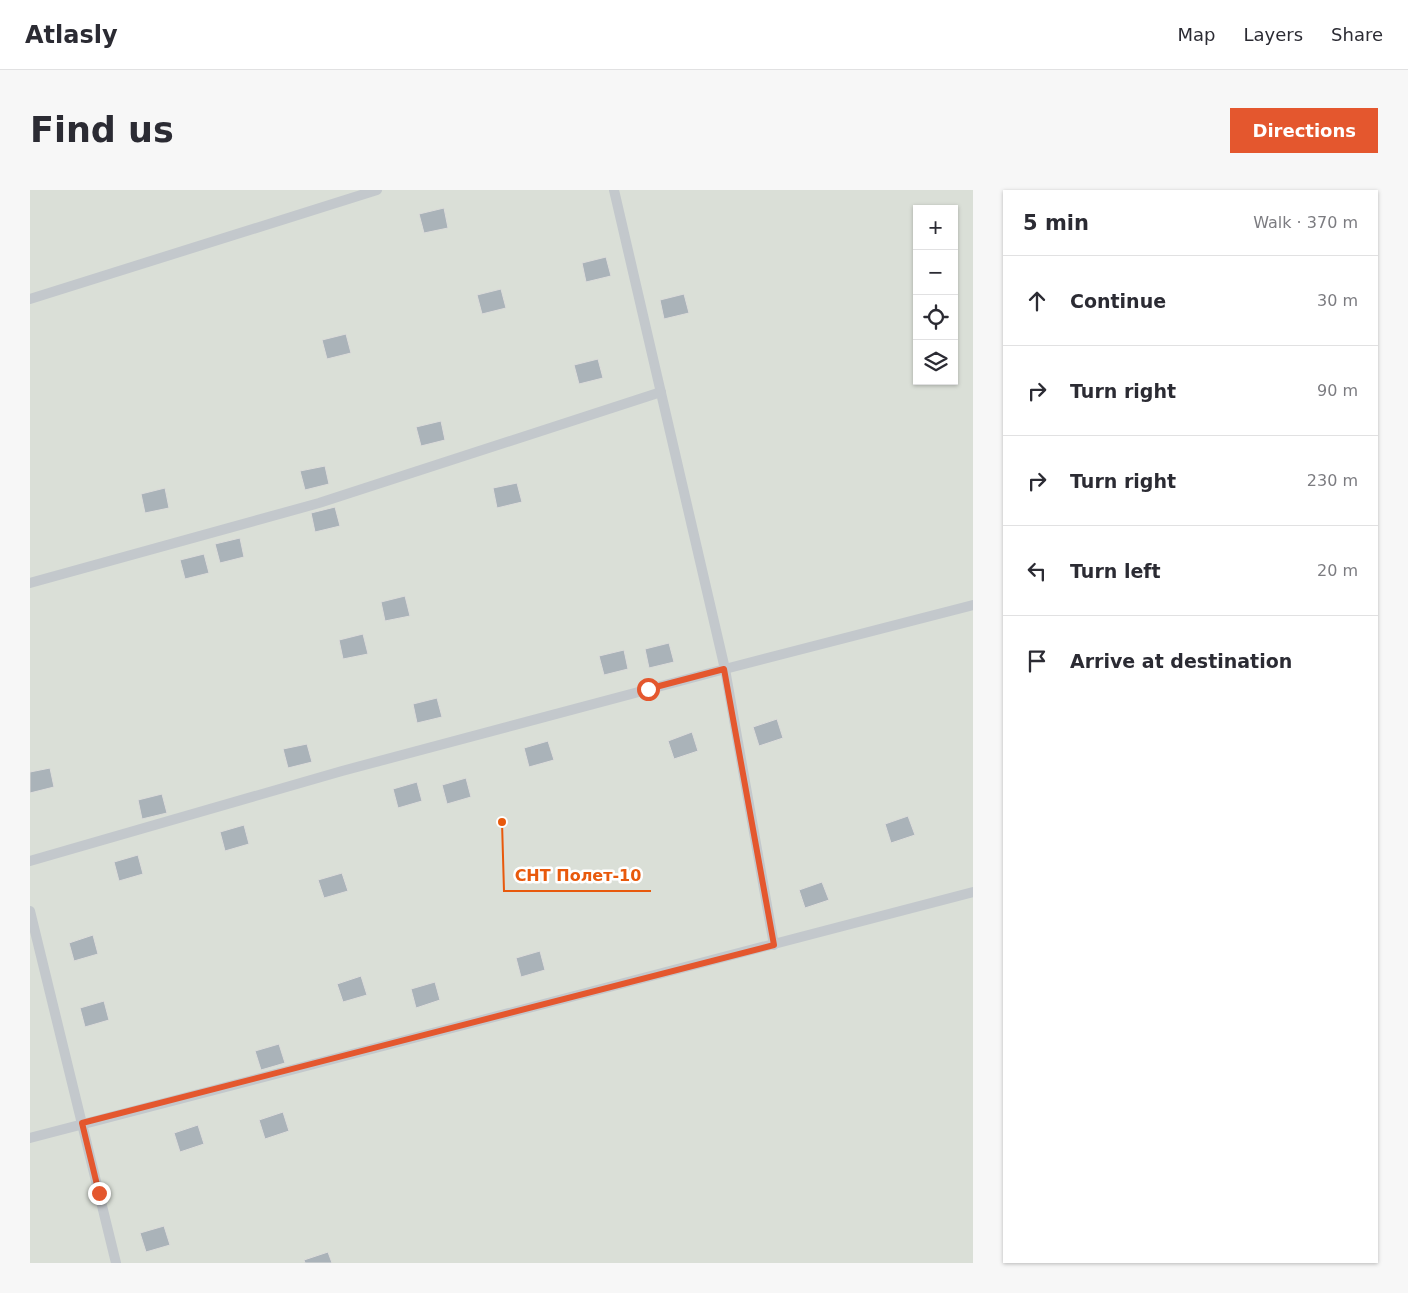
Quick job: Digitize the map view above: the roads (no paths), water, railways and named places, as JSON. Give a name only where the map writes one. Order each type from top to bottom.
[{"type":"lane","points":[[30,299],[377,190]]},
{"type":"lane","points":[[614,190],[724,669],[774,945]]},
{"type":"lane","points":[[30,584],[319,503],[661,392]]},
{"type":"lane","points":[[30,861],[342,771],[973,605]]},
{"type":"lane","points":[[30,1138],[973,892]]},
{"type":"lane","points":[[30,911],[116,1263]]},
{"type":"place","name":"СНТ Полет-10","points":[[502,822]]}]
